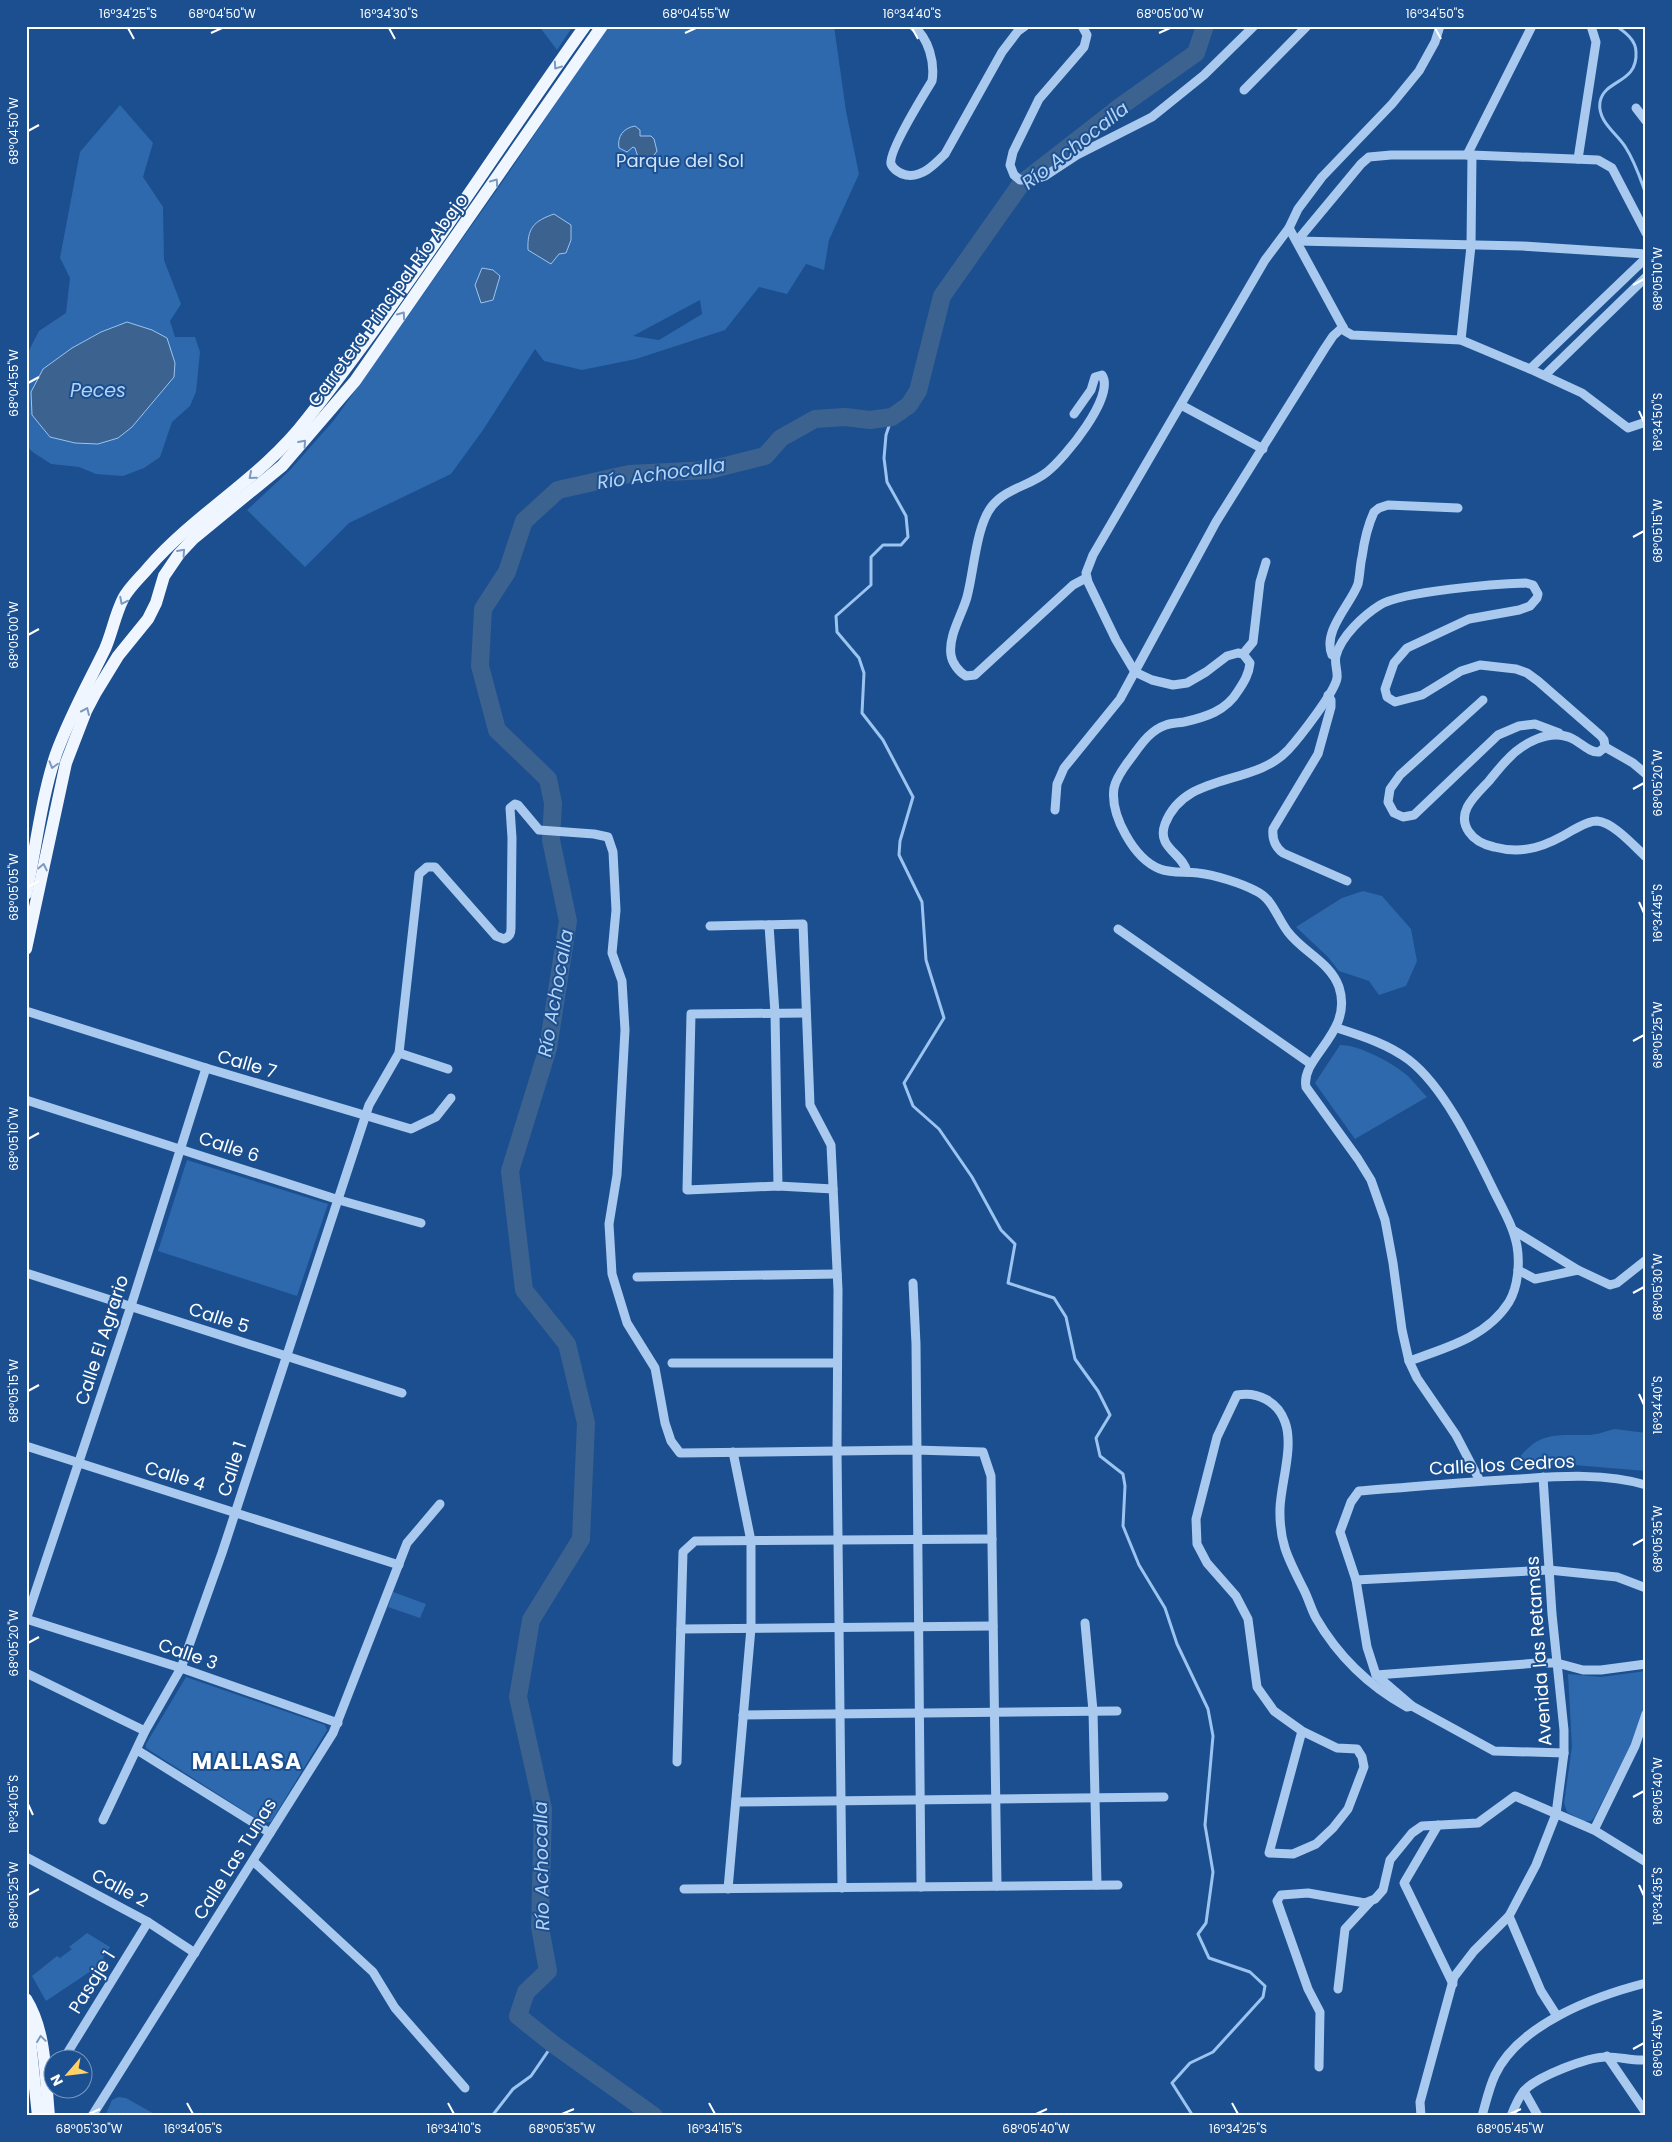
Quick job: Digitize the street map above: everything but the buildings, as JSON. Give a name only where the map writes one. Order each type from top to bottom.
[{"type":"main road","name":"Carretera Principal Río Abajo","points":[[26,894],[50,777],[57,754],[87,681],[101,656],[123,599],[179,536],[260,469],[305,422],[386,311],[585,26]]},
{"type":"main road","name":"Carretera Principal Río Abajo","points":[[26,949],[66,764],[86,711],[105,674],[148,620],[156,603],[157,593],[164,576],[179,554],[194,538],[282,466],[355,381],[602,26]]},
{"type":"main road","points":[[138,582],[150,584],[157,593]]},
{"type":"main road","points":[[114,624],[123,634],[135,636]]},
{"type":"main road","points":[[26,1999],[37,2020],[42,2050]]},
{"type":"main road","points":[[26,2022],[42,2074]]},
{"type":"main road","points":[[38,2116],[42,2092]]},
{"type":"main road","points":[[47,2100],[49,2116]]},
{"type":"street","points":[[913,26],[923,38],[928,48],[932,59],[933,72],[932,81],[898,140],[891,158],[891,164],[899,172],[911,176],[931,167],[945,154],[1002,52],[1018,31],[1025,26]]},
{"type":"street","points":[[1082,26],[1087,35],[1084,47],[1039,99],[1011,160],[1011,170],[1020,180],[1033,180],[1045,176],[1077,155],[1152,117],[1204,75],[1254,26]]},
{"type":"street","points":[[1244,90],[1307,26]]},
{"type":"street","points":[[1440,26],[1435,42],[1419,71],[1392,104],[1322,177],[1298,209],[1289,228],[1265,260],[1093,555],[1086,578],[1116,640],[1135,672],[1165,684],[1180,685],[1206,672],[1227,656],[1238,653],[1243,654],[1250,663],[1249,671],[1235,696],[1226,706],[1208,716],[1165,725],[1154,731],[1126,764],[1115,785],[1113,797],[1116,815],[1134,846],[1145,858],[1160,869],[1215,877],[1256,891],[1270,902],[1288,932],[1335,977],[1341,995],[1337,1028],[1311,1064],[1306,1074],[1305,1082],[1309,1092],[1371,1180],[1378,1198],[1393,1263],[1402,1330],[1409,1361],[1417,1378],[1456,1436],[1480,1481]]},
{"type":"street","points":[[1461,340],[1470,246],[1470,155],[1532,26]]},
{"type":"street","points":[[1578,159],[1596,42],[1591,26]]},
{"type":"street","points":[[1636,108],[1646,121]]},
{"type":"street","points":[[1297,241],[1340,187],[1369,157],[1384,155],[1470,155],[1598,160],[1612,168],[1646,233]]},
{"type":"street","points":[[1289,228],[1345,331],[1352,335],[1461,340],[1545,375],[1582,393],[1628,428],[1646,422]]},
{"type":"street","points":[[1297,241],[1522,246],[1646,254]]},
{"type":"street","points":[[1530,369],[1646,258]]},
{"type":"street","points":[[1545,375],[1646,277]]},
{"type":"street","points":[[1055,810],[1056,784],[1064,768],[1120,699],[1216,522],[1325,348],[1333,336],[1343,327]]},
{"type":"street","points":[[1074,414],[1091,390],[1095,377],[1102,375],[1105,382],[1100,402],[1063,458],[1045,474],[1001,496],[991,507],[984,521],[967,597],[952,641],[951,653],[955,664],[966,676],[975,675],[1073,585],[1086,578]]},
{"type":"street","points":[[1181,406],[1263,449]]},
{"type":"street","points":[[1335,656],[1330,649],[1332,637],[1337,622],[1358,584],[1362,553],[1374,512],[1388,505],[1458,508]]},
{"type":"street","points":[[1243,654],[1253,642],[1260,582],[1266,562]]},
{"type":"street","points":[[1187,872],[1183,862],[1167,847],[1164,840],[1164,829],[1170,814],[1182,800],[1200,787],[1265,767],[1287,751],[1328,695],[1337,679],[1335,656],[1348,634],[1359,621],[1382,604],[1404,597],[1530,583],[1538,594],[1530,606],[1519,610],[1469,619],[1406,648],[1394,663],[1385,689],[1387,697],[1395,702],[1408,700],[1422,695],[1461,671],[1480,665],[1516,669],[1527,673],[1538,681],[1601,736],[1605,747]]},
{"type":"street","points":[[1328,695],[1331,700],[1331,707],[1318,754],[1272,829],[1272,833],[1276,846],[1283,853],[1347,881]]},
{"type":"street","points":[[1483,700],[1400,774],[1390,789],[1388,802],[1394,813],[1403,817],[1414,815],[1498,735],[1519,726],[1535,724],[1562,734],[1592,752],[1599,752],[1605,747]]},
{"type":"street","points":[[1562,734],[1551,735],[1524,744],[1505,761],[1468,804],[1464,818],[1470,835],[1487,846],[1508,851],[1528,851],[1580,826],[1597,821],[1604,823],[1624,836],[1646,857]]},
{"type":"street","points":[[1605,747],[1646,774]]},
{"type":"street","points":[[448,1069],[399,1053],[419,874],[422,869],[430,866],[435,867],[441,872],[496,936],[504,939],[511,933],[511,806],[518,805],[539,830],[594,834],[608,837],[613,852],[616,910],[612,953],[622,981],[625,1030],[617,1175],[609,1224],[612,1274],[627,1323],[655,1368],[664,1423],[671,1440],[680,1453],[917,1450],[983,1452],[991,1476],[997,1886]]},
{"type":"street","points":[[710,926],[803,924],[810,1105],[831,1145],[837,1274],[842,1888]]},
{"type":"street","points":[[769,925],[775,1013],[778,1186]]},
{"type":"street","points":[[1118,928],[1311,1064]]},
{"type":"street","name":"Calle 7","points":[[26,1011],[206,1068],[411,1128],[436,1117],[451,1098]]},
{"type":"street","points":[[806,1013],[691,1014],[687,1190],[778,1186],[833,1189]]},
{"type":"street","points":[[1337,1028],[1382,1044],[1410,1061],[1424,1075],[1470,1142],[1513,1230],[1517,1246],[1518,1270],[1509,1301],[1492,1321],[1470,1337],[1456,1344],[1409,1361]]},
{"type":"street","name":"Calle 1","points":[[103,1820],[145,1731],[181,1668],[287,1357],[369,1105],[399,1053]]},
{"type":"street","name":"Calle El Agrario","points":[[26,1619],[131,1306],[206,1068]]},
{"type":"street","name":"Calle 6","points":[[26,1100],[339,1200],[421,1224]]},
{"type":"street","points":[[1513,1230],[1578,1270],[1610,1285],[1617,1283],[1646,1260]]},
{"type":"street","points":[[1518,1270],[1536,1279],[1578,1270]]},
{"type":"street","name":"Calle 5","points":[[26,1273],[402,1393]]},
{"type":"street","points":[[637,1277],[837,1274]]},
{"type":"street","points":[[913,1283],[916,1344],[921,1887]]},
{"type":"street","points":[[672,1363],[837,1363]]},
{"type":"street","points":[[1302,1731],[1269,1853],[1293,1854],[1316,1844],[1333,1828],[1348,1808],[1364,1767],[1362,1757],[1357,1749],[1337,1748],[1302,1731],[1274,1711],[1257,1687],[1248,1619],[1236,1596],[1207,1563],[1197,1544],[1196,1519],[1217,1437],[1237,1395],[1257,1395],[1269,1401],[1280,1410],[1286,1423],[1288,1448],[1280,1511],[1282,1538],[1287,1558],[1316,1619],[1338,1650],[1366,1679],[1407,1707],[1412,1706]]},
{"type":"street","name":"Calle 4","points":[[26,1446],[398,1565]]},
{"type":"street","points":[[728,1889],[751,1628],[751,1541],[733,1452]]},
{"type":"street","name":"Calle los Cedros","points":[[1356,1580],[1340,1532],[1351,1502],[1359,1491],[1542,1477],[1602,1478],[1646,1485]]},
{"type":"street","name":"Avenida las Retamas","points":[[1421,2116],[1420,2102],[1454,1977],[1474,1951],[1509,1916],[1536,1864],[1556,1814],[1564,1753],[1561,1695],[1542,1477]]},
{"type":"street","name":"Calle Las Tunas","points":[[92,2116],[338,1723],[407,1543],[440,1504]]},
{"type":"street","points":[[677,1762],[683,1552],[695,1541],[992,1539]]},
{"type":"street","points":[[1564,1753],[1494,1752],[1412,1706],[1376,1675],[1367,1647],[1356,1580],[1549,1570],[1617,1577],[1646,1588]]},
{"type":"street","name":"Calle 3","points":[[26,1619],[181,1668],[338,1723]]},
{"type":"street","points":[[1085,1622],[1093,1711],[1097,1885]]},
{"type":"street","points":[[681,1629],[993,1626]]},
{"type":"street","points":[[1376,1675],[1462,1667],[1557,1663],[1583,1670],[1600,1670],[1646,1664]]},
{"type":"street","points":[[26,1673],[145,1731]]},
{"type":"street","points":[[743,1715],[1117,1711]]},
{"type":"street","points":[[1594,1830],[1635,1746],[1646,1714]]},
{"type":"street","points":[[137,1750],[270,1833]]},
{"type":"street","points":[[1319,2067],[1320,2012],[1308,1990],[1277,1901],[1281,1896],[1308,1893],[1365,1904],[1375,1899],[1383,1890],[1390,1860],[1412,1833],[1422,1826],[1478,1823],[1515,1796],[1594,1830],[1646,1862]]},
{"type":"street","points":[[736,1802],[1164,1797]]},
{"type":"street","points":[[1438,1826],[1404,1883],[1453,1984]]},
{"type":"street","name":"Calle 2","points":[[26,1857],[148,1922],[195,1953]]},
{"type":"street","points":[[253,1861],[373,1972],[395,2008],[465,2088]]},
{"type":"street","points":[[684,1889],[1118,1885]]},
{"type":"street","points":[[1338,1989],[1345,1929],[1371,1901]]},
{"type":"street","points":[[1509,1916],[1541,1991],[1557,2016]]},
{"type":"street","name":"Pasaje 1","points":[[69,2050],[148,1922]]},
{"type":"street","points":[[1482,2116],[1487,2096],[1496,2074],[1507,2056],[1527,2038],[1557,2016],[1574,2007],[1615,1991],[1646,1984]]},
{"type":"street","points":[[1511,2116],[1524,2091],[1537,2079],[1606,2056],[1634,2061],[1646,2060]]},
{"type":"street","points":[[1606,2056],[1646,2113]]},
{"type":"street","points":[[1524,2091],[1538,2116]]},
{"type":"street","points":[[1515,2107],[1519,2116]]},
{"type":"green space","points":[[539,26],[573,26],[557,50]]},
{"type":"green space","name":"Parque del Sol","points":[[608,26],[834,26],[846,111],[859,174],[829,240],[824,270],[806,264],[787,294],[759,287],[725,330],[636,359],[582,370],[544,361],[535,349],[483,430],[451,474],[349,523],[305,567],[247,510],[290,470],[335,419],[501,184]],"holes":[[[700,300],[702,314],[659,340],[633,336]]]},
{"type":"green space","points":[[120,105],[153,143],[143,177],[163,207],[164,260],[181,304],[170,321],[175,337],[195,337],[200,352],[196,392],[190,406],[172,422],[160,457],[144,468],[123,476],[96,474],[79,467],[51,464],[26,446],[26,356],[39,331],[66,313],[70,278],[60,258],[80,152]],"holes":[[[101,332],[174,377],[132,427],[75,443],[50,437],[32,415],[43,369],[72,348]]]},
{"type":"green space","points":[[1363,891],[1382,896],[1411,929],[1417,961],[1406,986],[1379,995],[1369,981],[1339,971],[1328,957],[1296,927],[1342,898]]},
{"type":"green space","points":[[1340,1045],[1366,1051],[1394,1066],[1408,1076],[1427,1097],[1355,1139],[1315,1083]]},
{"type":"green space","points":[[187,1160],[328,1204],[297,1296],[158,1251]]},
{"type":"green space","points":[[1615,1429],[1646,1433],[1646,1471],[1574,1465],[1513,1466],[1530,1447],[1537,1441],[1545,1438],[1564,1435],[1591,1435]]},
{"type":"green space","points":[[393,1592],[426,1604],[420,1618],[388,1607]]},
{"type":"green space","points":[[1646,1671],[1646,1703],[1630,1746],[1594,1818],[1591,1821],[1583,1821],[1567,1812],[1564,1803],[1572,1747],[1568,1674],[1601,1677]]},
{"type":"green space","points":[[186,1677],[325,1725],[327,1730],[271,1822],[263,1823],[146,1748],[146,1744]]},
{"type":"green space","points":[[87,1933],[110,1947],[103,1958],[107,1963],[103,1970],[94,1969],[46,2001],[32,1976],[57,1956],[60,1958],[72,1949],[69,1947]]},
{"type":"green space","points":[[118,2097],[126,2098],[158,2116],[105,2116],[112,2100]]},
{"type":"water","points":[[635,126],[640,130],[640,136],[651,136],[654,139],[657,151],[650,161],[644,163],[639,160],[635,148],[633,147],[627,152],[619,148],[619,140],[624,131]]},
{"type":"water","points":[[554,214],[571,225],[571,240],[566,253],[559,254],[551,264],[528,250],[528,242],[533,226],[541,219]]},
{"type":"water","points":[[482,268],[493,270],[500,276],[493,300],[481,303],[475,285]]},
{"type":"water","name":"Peces","points":[[127,322],[152,330],[167,338],[175,363],[174,377],[132,427],[118,438],[98,444],[75,443],[50,437],[32,415],[31,392],[43,369],[72,348],[101,332]]},
{"type":"waterway","name":"Río Achocalla","points":[[654,2116],[553,2044],[518,2016],[526,1992],[548,1971],[540,1927],[543,1809],[518,1697],[531,1620],[581,1539],[586,1423],[567,1344],[524,1290],[510,1171],[548,1048],[568,921],[551,840],[553,803],[548,779],[497,730],[480,666],[483,609],[507,572],[524,521],[558,490],[629,474],[709,470],[765,456],[781,438],[815,419],[845,417],[870,420],[892,417],[909,405],[918,391],[942,296],[1021,184],[1121,106],[1196,53],[1205,26]]},
{"type":"waterway","points":[[1616,26],[1632,40],[1636,48],[1635,62],[1627,76],[1608,89],[1603,95],[1600,109],[1605,122],[1629,153],[1646,194]]},
{"type":"waterway","points":[[892,417],[886,435],[884,458],[887,482],[906,516],[908,537],[901,545],[883,545],[871,557],[871,585],[836,616],[837,632],[859,658],[864,673],[862,713],[883,740],[913,797],[900,841],[899,855],[922,902],[926,960],[944,1018],[904,1083],[913,1106],[939,1129],[972,1177],[1001,1230],[1015,1244],[1008,1283],[1054,1298],[1066,1317],[1075,1359],[1098,1391],[1110,1415],[1096,1438],[1100,1456],[1123,1474],[1125,1486],[1123,1526],[1139,1565],[1165,1608],[1177,1644],[1208,1709],[1213,1736],[1205,1825],[1213,1872],[1206,1923],[1198,1934],[1209,1958],[1250,1972],[1265,1986],[1263,1997],[1213,2052],[1190,2063],[1172,2083],[1193,2116]]},
{"type":"waterway","points":[[492,2116],[513,2089],[531,2076],[553,2044]]},
{"type":"district","name":"MALLASA","points":[[247,1761]]}]
